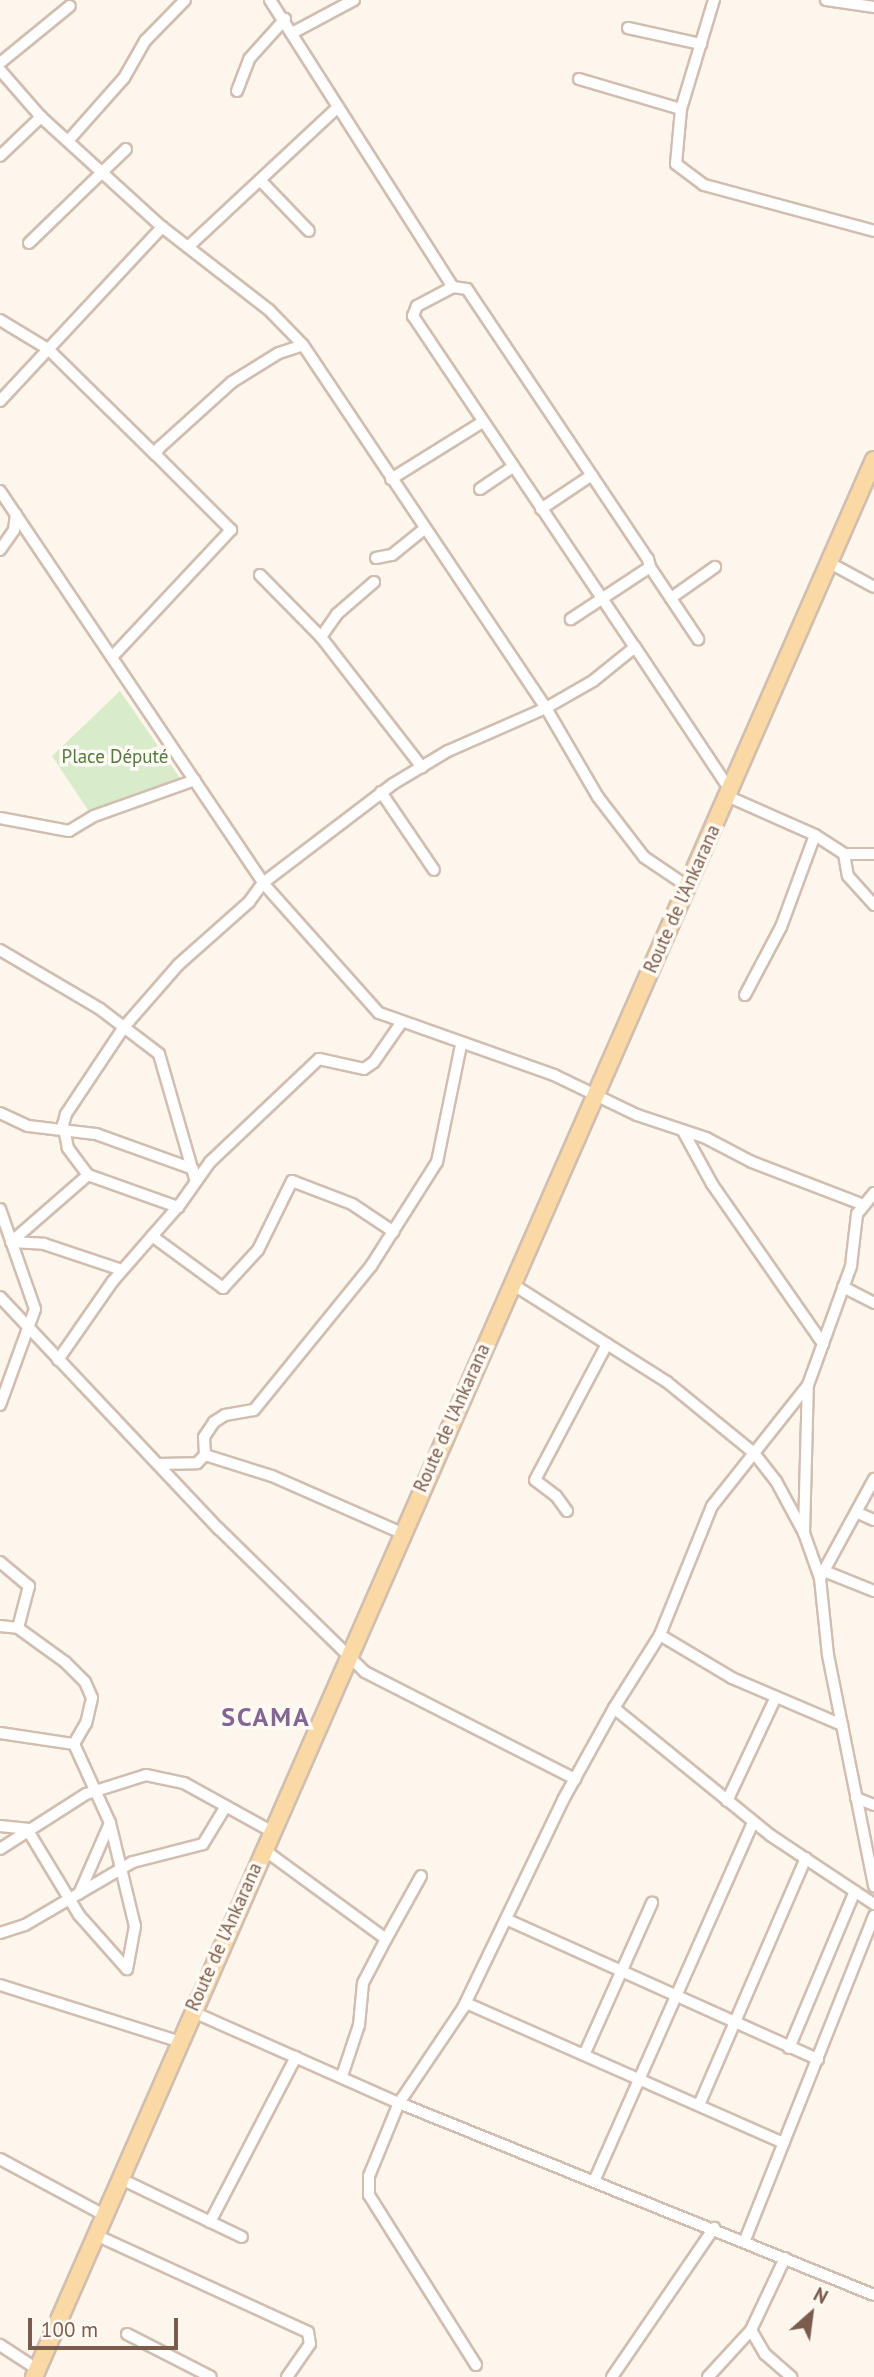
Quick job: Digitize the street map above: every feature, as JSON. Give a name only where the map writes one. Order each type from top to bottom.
[{"type":"main road","name":"Route de l'Ankarana","points":[[35,2373],[98,2236],[191,2011],[874,460]]},
{"type":"street","points":[[68,141],[124,78],[145,41],[172,4],[185,0]]},
{"type":"street","points":[[270,0],[294,32],[336,109],[453,286]]},
{"type":"street","points":[[294,32],[354,0]]},
{"type":"street","points":[[714,0],[681,109],[676,164],[704,185],[874,231]]},
{"type":"street","points":[[826,0],[859,1],[874,7]]},
{"type":"street","points":[[0,62],[70,6]]},
{"type":"street","points":[[237,91],[249,59],[285,19]]},
{"type":"street","points":[[628,28],[701,44]]},
{"type":"street","points":[[0,70],[41,117],[162,227],[190,246],[269,310],[303,345],[423,530],[546,708],[598,797],[644,857],[687,886]]},
{"type":"street","points":[[579,79],[681,109]]},
{"type":"street","points":[[190,246],[336,109]]},
{"type":"street","points":[[0,156],[41,117]]},
{"type":"street","points":[[29,243],[126,149]]},
{"type":"street","points":[[261,181],[309,231]]},
{"type":"street","points":[[0,401],[162,227]]},
{"type":"street","points":[[698,639],[467,289],[453,286],[417,306],[413,316],[481,423],[603,598],[728,793],[815,835],[844,854],[874,854]]},
{"type":"street","points":[[0,320],[48,349],[231,530],[113,656]]},
{"type":"street","points":[[156,455],[177,429],[232,382],[279,353],[303,345]]},
{"type":"street","points":[[391,480],[481,423]]},
{"type":"street","points":[[480,489],[513,467]]},
{"type":"street","points":[[541,509],[592,475]]},
{"type":"street","points":[[0,491],[263,883],[370,1006],[401,1023],[597,1094],[638,1115],[864,1205]]},
{"type":"street","points":[[0,551],[14,530],[16,514]]},
{"type":"street","points":[[376,558],[392,555],[423,530]]},
{"type":"street","points":[[828,562],[874,587]]},
{"type":"street","points":[[571,619],[650,567]]},
{"type":"street","points":[[671,598],[715,567]]},
{"type":"street","points":[[260,575],[321,637],[422,767]]},
{"type":"street","points":[[321,637],[337,614],[374,582]]},
{"type":"street","points":[[178,1207],[88,1175],[68,1148],[66,1114],[124,1027],[177,965],[263,883],[381,792],[422,767],[546,708],[593,681],[635,647]]},
{"type":"street","points":[[0,818],[69,831],[94,816],[195,780]]},
{"type":"street","points":[[381,792],[435,870]]},
{"type":"street","points":[[745,995],[781,927],[815,835]]},
{"type":"street","points":[[844,854],[848,876],[874,905]]},
{"type":"street","points":[[0,950],[124,1027],[159,1054],[196,1182]]},
{"type":"street","points":[[58,1360],[122,1270],[178,1207],[210,1162],[318,1059],[364,1069],[374,1062],[401,1023]]},
{"type":"street","points":[[205,1455],[204,1437],[214,1422],[254,1410],[283,1370],[326,1324],[394,1232],[437,1162],[461,1045]]},
{"type":"street","points":[[0,1113],[28,1126],[96,1134],[192,1169]]},
{"type":"street","points":[[682,1131],[712,1184],[823,1345]]},
{"type":"street","points":[[11,1242],[88,1175]]},
{"type":"street","points":[[152,1236],[223,1288],[258,1250],[292,1181],[352,1205],[394,1232]]},
{"type":"street","points":[[476,2365],[369,2195],[369,2176],[399,2103],[466,2003],[575,1779],[614,1708],[660,1635],[712,1506],[808,1385],[843,1287],[858,1213],[874,1193]]},
{"type":"street","points":[[0,1209],[35,1309],[0,1404]]},
{"type":"street","points":[[11,1242],[44,1244],[122,1270]]},
{"type":"street","points":[[512,1284],[667,1382],[754,1453],[776,1480],[822,1574],[842,1725],[870,1852],[874,1886]]},
{"type":"street","points":[[843,1287],[874,1303]]},
{"type":"street","points":[[0,1297],[158,1464],[365,1672],[575,1779]]},
{"type":"street","points":[[566,1511],[556,1496],[535,1480],[607,1344]]},
{"type":"street","points":[[804,1533],[808,1385]]},
{"type":"street","points":[[158,1464],[189,1466],[205,1455]]},
{"type":"street","points":[[205,1455],[272,1476],[401,1533]]},
{"type":"street","points":[[822,1574],[858,1513],[874,1479]]},
{"type":"street","points":[[858,1513],[874,1520]]},
{"type":"street","points":[[0,1562],[29,1586],[18,1628]]},
{"type":"street","points":[[822,1574],[874,1591]]},
{"type":"street","points":[[0,1626],[18,1628],[85,1682],[92,1698],[90,1712],[74,1744],[110,1822],[135,1926],[127,1969],[27,1829],[0,1826]]},
{"type":"street","points":[[660,1635],[732,1678],[842,1725]]},
{"type":"street","points":[[727,1801],[776,1697]]},
{"type":"street","points":[[614,1708],[753,1822],[874,1903]]},
{"type":"street","points":[[0,1732],[74,1744]]},
{"type":"street","points":[[0,1849],[27,1829],[94,1791],[146,1775],[184,1783],[271,1831]]},
{"type":"street","points":[[856,1798],[874,1805]]},
{"type":"street","points":[[0,1933],[25,1925],[121,1869],[203,1844],[226,1806]]},
{"type":"street","points":[[74,1897],[110,1822]]},
{"type":"street","points":[[595,2179],[679,1997],[753,1822]]},
{"type":"street","points":[[263,1849],[386,1939]]},
{"type":"street","points":[[699,2105],[737,2023],[806,1858]]},
{"type":"street","points":[[342,2076],[359,2025],[361,1990],[421,1876]]},
{"type":"street","points":[[789,2048],[855,1891]]},
{"type":"street","points":[[584,2055],[652,1903]]},
{"type":"street","points":[[745,2240],[874,1916]]},
{"type":"street","points":[[508,1920],[818,2059]]},
{"type":"street","points":[[0,1985],[178,2041]]},
{"type":"street","points":[[466,2003],[784,2143]]},
{"type":"street","points":[[191,2011],[399,2103],[595,2179],[874,2295]]},
{"type":"street","points":[[210,2222],[296,2057]]},
{"type":"street","points":[[0,2159],[106,2216]]},
{"type":"street","points":[[121,2179],[242,2237]]},
{"type":"street","points":[[612,2377],[714,2228]]},
{"type":"street","points":[[98,2236],[307,2332],[310,2344],[287,2377]]},
{"type":"street","points":[[708,2377],[751,2330],[786,2258]]},
{"type":"street","points":[[751,2330],[765,2354],[791,2377]]},
{"type":"street","points":[[127,2334],[211,2377]]},
{"type":"street","points":[[0,2345],[35,2373]]},
{"type":"green space","name":"Place Député","points":[[120,691],[180,778],[90,813],[52,756]]},
{"type":"district","name":"SCAMA","points":[[266,1717]]}]
